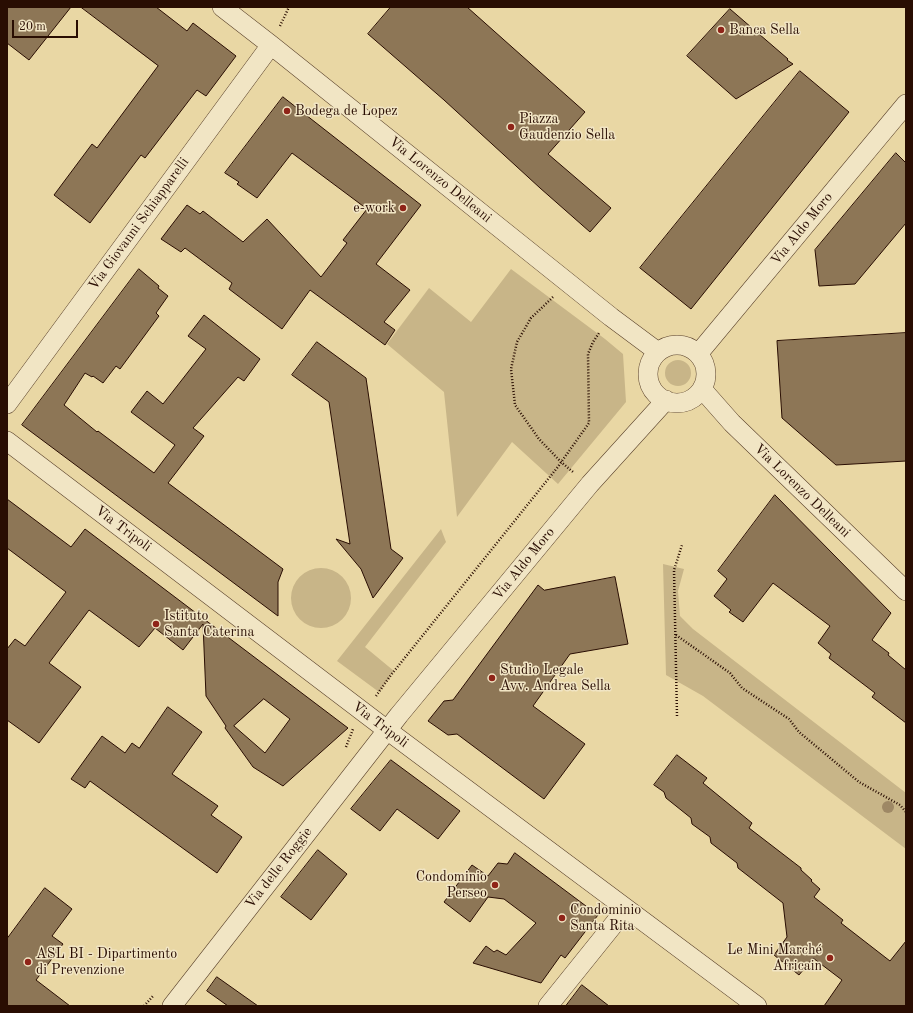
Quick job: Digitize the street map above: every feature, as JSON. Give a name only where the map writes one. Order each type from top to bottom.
[{"type":"street","name":"Via Lorenzo Delleani","points":[[222,7],[568,283],[658,352]]},
{"type":"street","name":"Via Giovanni Schiapparelli","points":[[7,404],[271,45]]},
{"type":"street","name":"Via Aldo Moro","points":[[698,354],[906,104]]},
{"type":"street","points":[[679,345],[691,349],[698,354],[704,362],[706,371],[702,389],[696,395],[690,400],[674,403],[657,395],[649,378],[649,368],[652,360],[658,352],[666,347],[679,345]]},
{"type":"street","name":"Via Lorenzo Delleani","points":[[702,389],[732,423],[906,591]]},
{"type":"street","name":"Via Aldo Moro","points":[[387,730],[590,484],[666,400]]},
{"type":"street","name":"Via Tripoli","points":[[7,441],[364,713],[757,1006]]},
{"type":"street","name":"Via delle Roggie","points":[[172,1006],[387,730]]},
{"type":"street","points":[[548,1006],[626,909]]},
{"type":"path","points":[[568,283],[532,318],[517,342],[511,370],[515,405],[539,439],[561,462],[590,484]]},
{"type":"path","points":[[344,753],[352,730],[391,675],[561,462],[589,423],[588,354],[593,342],[611,317]]},
{"type":"path","points":[[677,716],[674,570],[682,545]]},
{"type":"path","points":[[676,635],[730,673],[742,688],[789,719],[799,732],[859,782],[900,805],[906,812]]},
{"type":"path","points":[[144,1006],[154,994]]},
{"type":"shaded area","points":[[511,269],[623,354],[626,402],[558,484],[512,442],[457,517],[444,392],[387,344],[429,288],[471,322]]},
{"type":"shaded area","points":[[678,360],[687,364],[691,373],[687,382],[678,386],[669,382],[665,373],[669,364]]},
{"type":"shaded area","points":[[441,529],[446,542],[365,647],[394,671],[379,692],[337,661]]},
{"type":"shaded area","points":[[663,564],[684,569],[678,591],[680,616],[693,629],[906,793],[906,849],[703,696],[666,675]]},
{"type":"shaded area","points":[[315,568],[327,568],[343,576],[349,586],[351,598],[349,610],[343,620],[327,628],[315,628],[299,620],[291,604],[291,592],[299,576]]},
{"type":"building","points":[[7,7],[71,7],[29,60],[7,43]]},
{"type":"building","points":[[81,7],[156,7],[187,31],[193,23],[236,56],[206,96],[197,90],[145,158],[141,155],[90,223],[54,195],[92,144],[97,148],[158,66]]},
{"type":"building","points":[[391,7],[467,7],[585,112],[548,154],[611,208],[590,232],[444,100],[368,34]]},
{"type":"building","points":[[730,9],[793,64],[736,99],[687,56]]},
{"type":"building","points":[[800,71],[849,112],[691,309],[640,268]]},
{"type":"building","points":[[283,97],[421,205],[376,264],[410,290],[384,322],[395,330],[385,345],[310,290],[282,329],[229,289],[232,283],[185,248],[181,252],[161,239],[187,205],[200,214],[203,211],[243,242],[267,219],[321,277],[347,243],[343,240],[367,209],[292,153],[257,198],[237,184],[239,182],[225,173]]},
{"type":"building","points":[[896,153],[906,163],[906,223],[855,284],[819,286],[815,250]]},
{"type":"building","points":[[139,269],[168,296],[156,313],[159,316],[120,369],[116,366],[103,383],[93,376],[92,377],[85,373],[64,405],[97,432],[98,431],[154,473],[175,445],[131,412],[147,391],[163,404],[206,349],[188,336],[204,315],[260,359],[244,381],[238,377],[193,428],[204,436],[168,483],[283,569],[278,582],[278,616],[22,425]]},
{"type":"building","points":[[906,333],[906,461],[836,465],[782,418],[777,341]]},
{"type":"building","points":[[317,342],[366,378],[391,549],[403,558],[373,598],[361,569],[336,539],[350,544],[329,402],[292,375]]},
{"type":"building","points":[[775,495],[891,613],[872,640],[889,653],[888,655],[906,670],[906,723],[872,697],[875,693],[829,658],[831,654],[818,643],[830,626],[773,583],[743,622],[729,612],[731,610],[714,596],[727,579],[718,571]]},
{"type":"building","name":"Istituto Santa Caterina","points":[[7,499],[71,547],[85,529],[348,728],[283,786],[253,767],[225,728],[226,726],[206,696],[203,624],[183,650],[155,628],[139,647],[89,610],[49,663],[81,687],[39,743],[7,720],[7,649],[15,639],[25,646],[66,592],[7,548]],"holes":[[[264,699],[290,719],[265,753],[234,726]]]},
{"type":"building","points":[[615,577],[628,644],[570,654],[533,706],[585,744],[544,799],[457,734],[448,735],[428,721],[444,701],[453,700],[538,585],[544,590]]},
{"type":"building","points":[[168,707],[202,732],[172,774],[218,806],[211,815],[242,837],[217,873],[90,781],[85,788],[71,779],[102,736],[125,753],[132,743],[139,748]]},
{"type":"building","points":[[677,755],[707,778],[703,783],[752,823],[749,828],[801,868],[801,870],[820,889],[814,897],[843,920],[841,923],[890,961],[906,941],[906,1006],[824,1006],[842,980],[813,958],[799,975],[774,955],[787,937],[783,903],[738,868],[737,863],[711,843],[710,837],[692,824],[691,818],[666,798],[664,792],[654,785]]},
{"type":"building","points":[[391,760],[460,811],[438,839],[397,809],[380,831],[351,809]]},
{"type":"building","points":[[318,850],[347,874],[311,920],[281,897]]},
{"type":"building","points":[[515,853],[598,915],[565,958],[561,955],[541,983],[473,963],[486,946],[494,952],[497,950],[506,955],[536,923],[504,899],[488,897],[470,922],[444,902],[472,865],[488,876],[498,863],[507,864]]},
{"type":"building","name":"ASL BI - Dipartimento di Prevenzione","points":[[45,888],[72,909],[52,936],[63,944],[36,980],[70,1006],[7,1006],[7,939]]},
{"type":"building","points":[[217,977],[258,1006],[228,1006],[207,991]]},
{"type":"building","points":[[582,985],[609,1006],[566,1006]]},
{"type":"place","name":"Banca Sella","points":[[721,30]]},
{"type":"place","name":"Bodega de Lopez","points":[[287,111]]},
{"type":"place","name":"Piazza Gaudenzio Sella","points":[[511,127]]},
{"type":"place","name":"e-work","points":[[403,208]]},
{"type":"place","name":"Istituto Santa Caterina","points":[[156,624]]},
{"type":"place","name":"Studio Legale Avv. Andrea Sella","points":[[492,678]]},
{"type":"place","name":"Condominio Perseo","points":[[495,885]]},
{"type":"place","name":"Condominio Santa Rita","points":[[562,918]]},
{"type":"place","name":"Le Mini Marché Africain","points":[[830,958]]},
{"type":"place","name":"ASL BI - Dipartimento di Prevenzione","points":[[28,962]]}]
